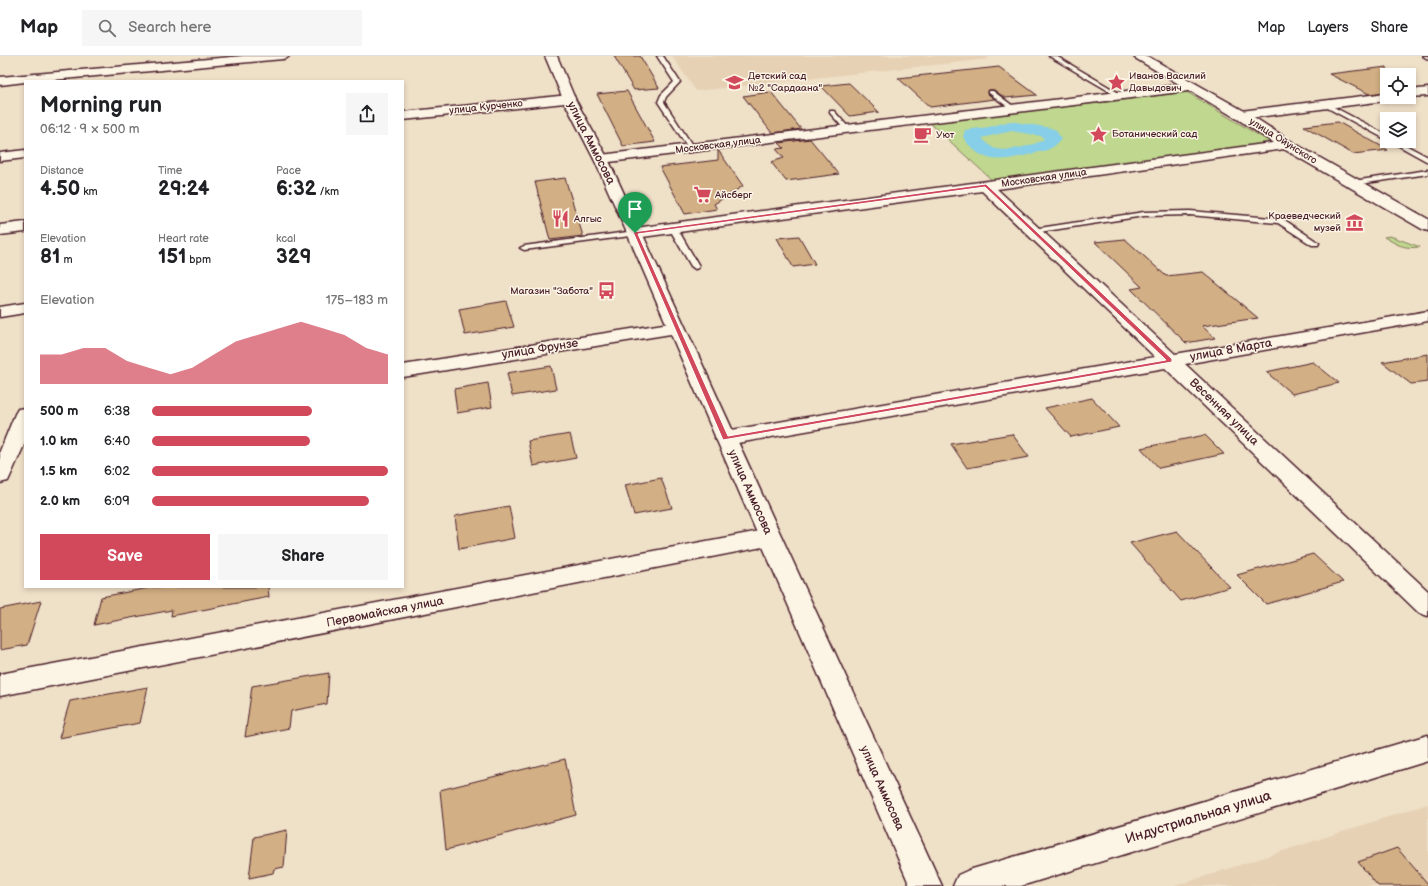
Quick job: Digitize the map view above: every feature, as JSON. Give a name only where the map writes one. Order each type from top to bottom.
[{"type":"street","points":[[0,81],[163,61],[283,56]]},
{"type":"street","name":"улица Аммосова","points":[[551,56],[569,99],[601,159],[635,233],[676,328],[926,886]]},
{"type":"street","name":"улица Ойунского","points":[[1139,56],[1241,115],[1287,145],[1428,226]]},
{"type":"street","points":[[154,80],[163,61]]},
{"type":"street","name":"Московская улица","points":[[601,159],[1192,87]]},
{"type":"street","points":[[1416,93],[1428,92]]},
{"type":"street","points":[[1241,115],[1380,98]]},
{"type":"street","name":"улица Курченко","points":[[404,116],[569,99]]},
{"type":"street","name":"Московская улица","points":[[635,233],[1287,145]]},
{"type":"street","points":[[0,157],[24,154]]},
{"type":"street","name":"Весенняя улица","points":[[986,186],[1428,606]]},
{"type":"street","points":[[0,230],[24,227]]},
{"type":"street","points":[[0,312],[24,308]]},
{"type":"street","name":"улица 8 Марта","points":[[726,438],[1428,316]]},
{"type":"street","name":"улица Фрунзе","points":[[404,371],[676,328]]},
{"type":"street","points":[[0,476],[17,428]]},
{"type":"street","name":"Первомайская улица","points":[[0,685],[770,538]]},
{"type":"street","name":"Индустриальная улица","points":[[969,886],[1428,748]]},
{"type":"lane","points":[[660,56],[677,82],[674,88],[662,98],[661,102],[691,148]]},
{"type":"lane","points":[[1052,56],[1121,96]]},
{"type":"lane","points":[[991,92],[1014,108]]},
{"type":"lane","points":[[1326,105],[1380,134]]},
{"type":"lane","points":[[832,112],[847,129]]},
{"type":"lane","points":[[1407,148],[1426,158]]},
{"type":"lane","points":[[1353,183],[1428,172]]},
{"type":"lane","points":[[1033,231],[1144,214],[1190,213],[1280,221],[1315,243]]},
{"type":"lane","points":[[672,228],[694,266]]},
{"type":"lane","points":[[524,248],[635,233]]},
{"type":"shaded area","name":"Детский сад №2 \"Сардаана\"","points":[[672,56],[985,56],[989,59],[696,91]]},
{"type":"shaded area","points":[[1428,804],[1428,886],[1175,886]]},
{"type":"green space","name":"Ботанический сад","points":[[1187,92],[1273,144],[993,181],[930,123]]},
{"type":"green space","points":[[1390,236],[1420,247],[1401,246],[1384,237]]},
{"type":"building","points":[[614,56],[640,56],[659,88],[634,90]]},
{"type":"building","points":[[999,67],[1037,95],[1005,98],[994,90],[989,90],[988,94],[995,99],[930,107],[898,78]]},
{"type":"building","points":[[1387,67],[1380,68],[1380,93],[1369,94],[1329,74]]},
{"type":"building","points":[[849,83],[879,112],[850,116],[821,86]]},
{"type":"building","points":[[627,91],[655,142],[623,146],[597,94]]},
{"type":"building","points":[[771,92],[801,129],[772,133],[743,96]]},
{"type":"building","points":[[1338,122],[1380,146],[1380,148],[1388,150],[1353,154],[1304,126]]},
{"type":"building","points":[[810,139],[839,174],[786,181],[771,162],[784,158],[776,149],[784,148],[779,143]]},
{"type":"building","name":"Айсберг","points":[[718,150],[743,186],[714,204],[717,209],[685,214],[660,167],[718,160]]},
{"type":"building","name":"Алгыс","points":[[565,178],[583,236],[550,240],[535,182]]},
{"type":"building","points":[[799,236],[815,264],[793,267],[777,238]]},
{"type":"building","points":[[1125,239],[1166,276],[1203,272],[1258,318],[1202,326],[1215,338],[1186,343],[1131,289],[1142,287],[1095,242]]},
{"type":"building","points":[[506,301],[514,327],[465,335],[459,309]]},
{"type":"building","points":[[1428,354],[1428,382],[1411,384],[1382,362]]},
{"type":"building","points":[[1313,362],[1339,383],[1292,394],[1266,372]]},
{"type":"building","points":[[551,366],[556,389],[512,396],[507,373]]},
{"type":"building","points":[[488,383],[492,407],[457,413],[454,389]]},
{"type":"building","points":[[1092,398],[1119,427],[1071,437],[1045,408]]},
{"type":"building","points":[[570,434],[576,458],[533,466],[528,441]]},
{"type":"building","points":[[1012,434],[1029,457],[967,468],[951,444]]},
{"type":"building","points":[[1205,435],[1224,454],[1159,468],[1141,448]]},
{"type":"building","points":[[661,478],[672,508],[634,515],[625,485]]},
{"type":"building","points":[[509,506],[515,538],[459,549],[455,516]]},
{"type":"building","points":[[1177,531],[1230,587],[1181,601],[1130,543]]},
{"type":"building","points":[[1313,554],[1343,582],[1266,604],[1237,575]]},
{"type":"building","points":[[149,588],[268,588],[269,597],[171,616],[172,610],[94,625],[101,597]]},
{"type":"building","points":[[41,601],[27,645],[0,650],[0,609]]},
{"type":"building","points":[[329,673],[327,704],[291,711],[289,728],[245,737],[252,686]]},
{"type":"building","points":[[148,687],[140,723],[59,738],[70,701]]},
{"type":"building","points":[[565,759],[576,815],[446,850],[440,790]]},
{"type":"building","points":[[287,830],[284,867],[274,869],[273,873],[249,878],[254,837]]},
{"type":"building","points":[[1397,848],[1428,884],[1428,886],[1378,886],[1358,862]]},
{"type":"waterway","points":[[1010,126],[1045,132],[1050,134],[1053,139],[1049,144],[1043,146],[1001,155],[987,152],[971,137],[971,134],[990,132],[1010,126]]},
{"type":"place","name":"Детский сад №2 \"Сардаана\"","points":[[735,82]]},
{"type":"place","name":"Иванов Василий Давыдович","points":[[1116,82]]},
{"type":"place","name":"Ботанический сад","points":[[1099,134]]},
{"type":"place","name":"Уют","points":[[923,135]]},
{"type":"place","name":"Айсберг","points":[[702,195]]},
{"type":"place","name":"Алгыс","points":[[561,219]]},
{"type":"place","name":"Краеведческий музей","points":[[1354,222]]},
{"type":"place","name":"Магазин \"Забота\"","points":[[606,291]]},
{"type":"route","points":[[986,186],[1170,361],[726,438],[635,233],[986,186]]}]
